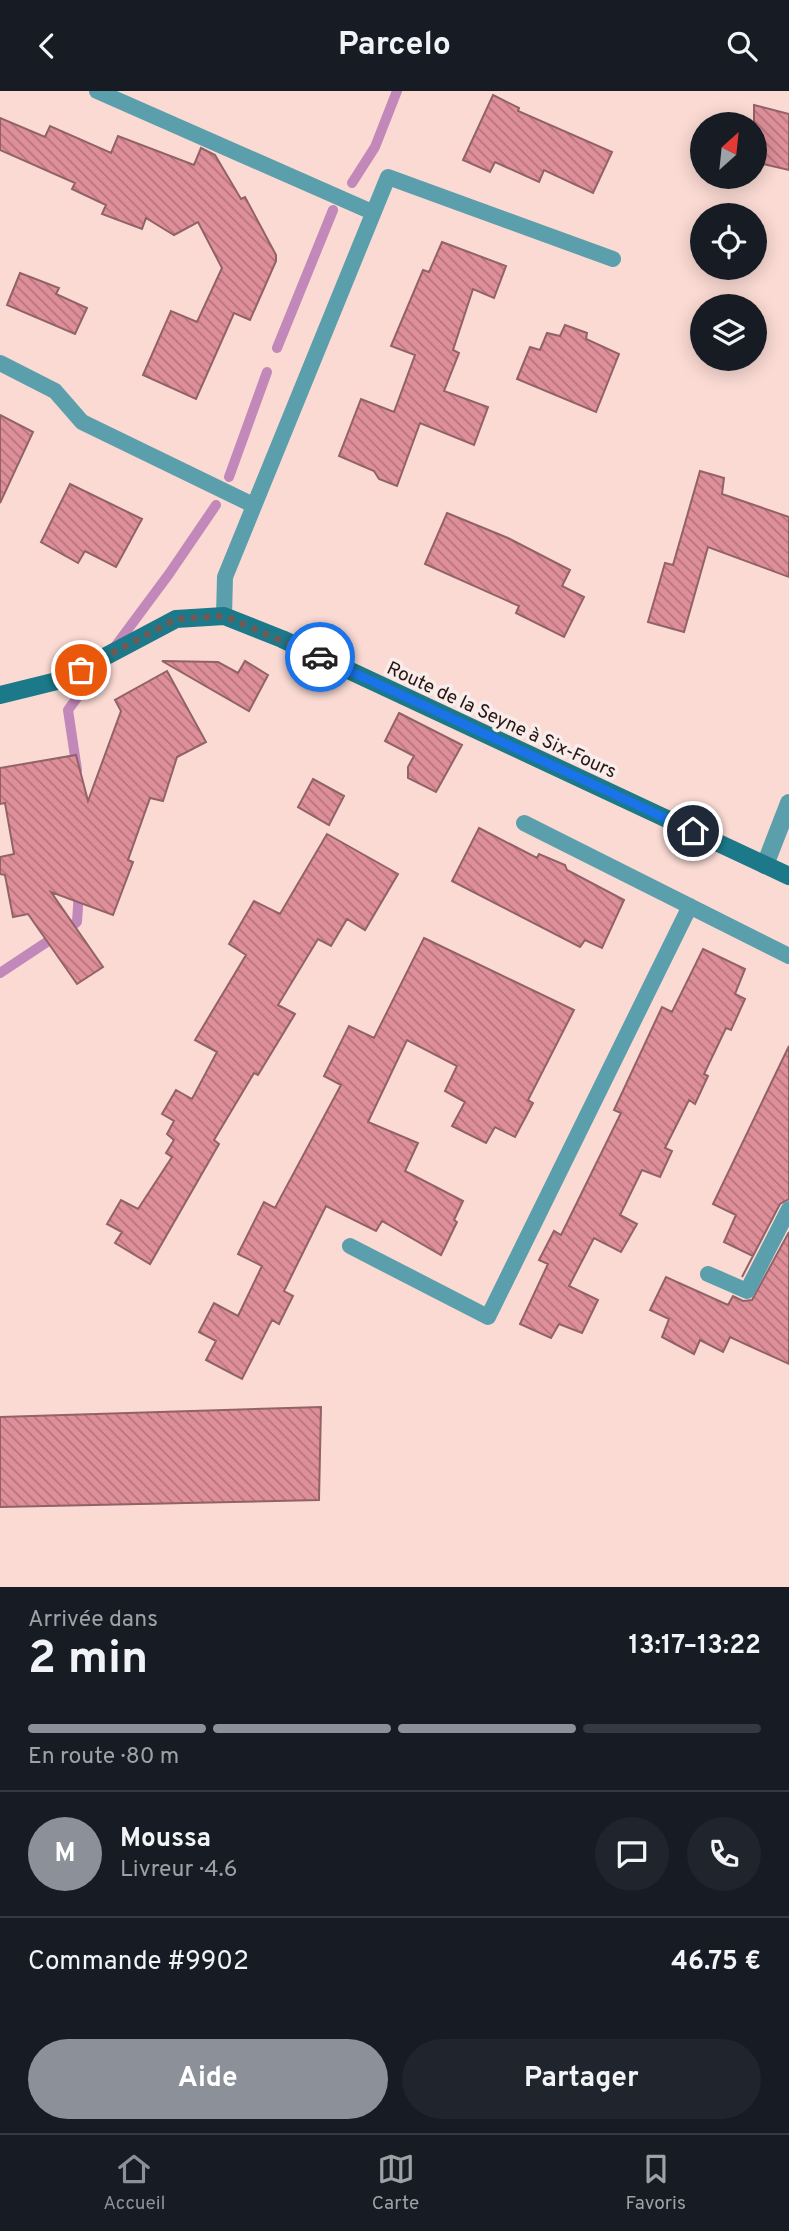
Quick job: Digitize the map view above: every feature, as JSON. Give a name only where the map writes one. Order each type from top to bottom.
[{"type":"street","name":"Route de la Seyne à Six-Fours","points":[[0,695],[61,680],[176,619],[224,616],[282,639],[789,876]]},
{"type":"street","points":[[765,865],[789,803]]},
{"type":"lane","points":[[97,91],[372,212]]},
{"type":"lane","points":[[224,616],[225,577],[388,177],[613,259]]},
{"type":"lane","points":[[0,363],[55,391],[82,422],[253,505]]},
{"type":"lane","points":[[524,823],[789,956]]},
{"type":"lane","points":[[350,1245],[488,1317],[690,906]]},
{"type":"lane","points":[[708,1274],[747,1291],[789,1209]]},
{"type":"building","points":[[493,95],[519,108],[518,111],[612,152],[593,193],[544,170],[539,182],[495,162],[490,172],[463,160]]},
{"type":"building","points":[[754,105],[789,114],[789,170],[767,165],[767,112],[754,112]]},
{"type":"building","points":[[0,118],[45,137],[50,126],[111,153],[118,136],[194,165],[201,148],[215,155],[241,199],[245,197],[276,255],[276,261],[250,320],[234,313],[196,399],[143,375],[171,311],[197,322],[222,268],[198,222],[174,235],[146,218],[142,229],[102,214],[106,205],[72,189],[75,183],[0,150]]},
{"type":"building","points":[[442,242],[506,266],[494,298],[473,289],[453,350],[459,353],[444,391],[488,407],[474,445],[420,423],[397,486],[379,479],[374,471],[339,456],[361,399],[394,412],[415,355],[391,346],[423,270],[429,272]]},
{"type":"building","points":[[20,273],[59,288],[56,294],[87,308],[75,334],[7,305]]},
{"type":"building","points":[[565,325],[587,333],[586,339],[619,354],[596,412],[517,379],[530,347],[540,350],[547,333],[560,336]]},
{"type":"building","points":[[0,415],[33,432],[0,503]]},
{"type":"building","points":[[700,471],[724,478],[722,494],[789,517],[789,577],[708,547],[684,632],[648,622],[665,563],[673,565]]},
{"type":"building","points":[[70,484],[142,519],[116,567],[85,551],[78,563],[41,542]]},
{"type":"building","points":[[447,513],[508,538],[570,570],[562,586],[584,597],[564,637],[516,613],[519,606],[425,564]]},
{"type":"building","points":[[162,661],[218,662],[238,673],[245,661],[268,675],[249,711]]},
{"type":"building","points":[[167,671],[206,742],[177,757],[163,801],[150,798],[128,860],[133,862],[113,915],[51,892],[103,967],[77,984],[28,914],[13,917],[5,875],[0,874],[0,857],[14,854],[5,803],[0,804],[0,768],[76,755],[88,801],[121,711],[115,700]]},
{"type":"building","points":[[399,713],[462,745],[436,792],[408,778],[408,767],[414,756],[385,741]]},
{"type":"building","points":[[313,779],[344,796],[329,825],[298,807]]},
{"type":"building","points":[[479,828],[537,858],[539,854],[565,865],[567,870],[624,900],[602,948],[585,940],[580,947],[452,881]]},
{"type":"building","points":[[327,834],[398,874],[365,930],[347,919],[331,946],[318,939],[278,1005],[295,1014],[258,1075],[254,1073],[214,1140],[219,1144],[150,1264],[115,1243],[122,1232],[107,1224],[121,1200],[138,1209],[172,1157],[166,1153],[174,1140],[167,1134],[174,1121],[162,1114],[176,1090],[192,1099],[217,1052],[195,1040],[246,955],[229,944],[254,901],[280,914]]},
{"type":"building","points":[[424,938],[574,1010],[528,1100],[533,1103],[515,1137],[495,1127],[486,1143],[452,1126],[465,1102],[445,1091],[457,1066],[407,1040],[368,1122],[418,1143],[405,1171],[463,1201],[454,1220],[457,1222],[441,1255],[382,1221],[376,1231],[326,1206],[284,1291],[293,1296],[279,1324],[272,1320],[242,1379],[206,1360],[216,1341],[199,1332],[214,1303],[238,1316],[262,1266],[238,1254],[264,1202],[275,1208],[341,1085],[324,1076],[349,1026],[374,1038]]},
{"type":"building","points":[[703,949],[745,969],[735,994],[745,999],[731,1030],[726,1028],[704,1074],[708,1076],[695,1104],[689,1100],[665,1148],[672,1151],[660,1177],[642,1170],[620,1215],[637,1224],[621,1252],[594,1238],[569,1286],[598,1300],[582,1333],[559,1324],[551,1338],[520,1324],[548,1264],[539,1260],[554,1231],[561,1235],[621,1113],[614,1110],[662,1007],[672,1012]]},
{"type":"building","points":[[789,1046],[789,1199],[780,1204],[753,1256],[724,1242],[736,1215],[713,1204]]},
{"type":"building","points":[[789,1232],[789,1364],[730,1337],[723,1352],[700,1340],[694,1354],[662,1337],[669,1319],[650,1310],[666,1277],[728,1305],[733,1296],[743,1301],[752,1300]]},
{"type":"building","points":[[321,1407],[319,1500],[0,1507],[0,1417]]},
{"type":"waterway","points":[[352,183],[375,147],[397,91]]},
{"type":"waterway","points":[[277,348],[333,210]]},
{"type":"waterway","points":[[229,477],[267,372]]},
{"type":"waterway","points":[[77,770],[68,710],[169,574],[216,505]]},
{"type":"waterway","points":[[0,973],[77,922],[79,891]]},
{"type":"way so far","points":[[81,670],[176,619],[224,616],[320,657]]},
{"type":"route","points":[[320,657],[693,831]]}]
